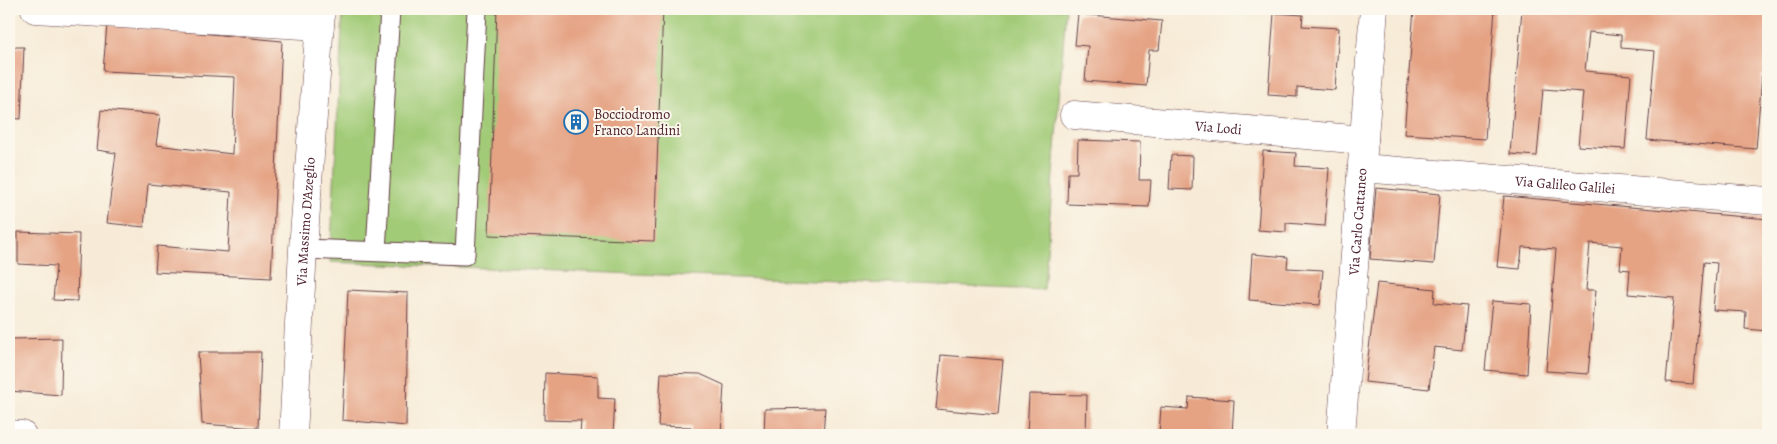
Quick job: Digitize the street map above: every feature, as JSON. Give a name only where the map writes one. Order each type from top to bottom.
[{"type":"street","points":[[35,9],[321,17]]},
{"type":"street","name":"Via Carlo Cattaneo","points":[[1341,435],[1374,9]]},
{"type":"street","name":"Via Massimo D'Azeglio","points":[[293,435],[303,249],[321,17]]},
{"type":"street","name":"Via Lodi","points":[[1074,114],[1364,140]]},
{"type":"street","name":"Via Galileo Galilei","points":[[1362,168],[1768,201]]},
{"type":"street","points":[[9,434],[22,435]]},
{"type":"lane","points":[[376,251],[390,9]]},
{"type":"lane","points":[[303,249],[465,255],[477,9]]},
{"type":"green space","points":[[343,9],[1066,9],[1044,290],[330,262]]},
{"type":"building","name":"Bocciodromo Franco Landini","points":[[497,9],[663,9],[654,241],[489,235]]},
{"type":"building","points":[[1181,9],[1208,9],[1207,14],[1181,11]]},
{"type":"building","points":[[1414,9],[1495,9],[1485,139],[1404,134]]},
{"type":"building","points":[[1522,9],[1768,9],[1768,76],[1762,75],[1756,149],[1647,140],[1655,51],[1621,48],[1621,35],[1589,32],[1585,71],[1631,75],[1625,149],[1578,146],[1583,92],[1543,89],[1537,156],[1510,154]]},
{"type":"building","points":[[1274,13],[1303,15],[1302,26],[1339,28],[1335,90],[1297,87],[1297,97],[1268,95]]},
{"type":"building","points":[[1078,14],[1162,21],[1159,50],[1149,50],[1146,86],[1085,81],[1088,46],[1075,45]]},
{"type":"building","points":[[107,24],[282,41],[271,278],[155,272],[157,246],[228,252],[231,192],[148,184],[144,227],[107,223],[116,153],[97,150],[101,110],[160,115],[156,145],[232,154],[235,77],[103,71]]},
{"type":"building","points":[[9,47],[24,47],[21,119],[9,118]]},
{"type":"building","points":[[1078,140],[1140,142],[1139,180],[1151,180],[1149,207],[1067,204],[1068,173],[1077,173]]},
{"type":"building","points":[[1263,151],[1296,153],[1295,166],[1329,168],[1325,226],[1286,223],[1286,232],[1258,230]]},
{"type":"building","points":[[1171,155],[1193,156],[1192,190],[1169,189]]},
{"type":"building","points":[[1376,188],[1440,194],[1434,264],[1370,259]]},
{"type":"building","points":[[1504,196],[1768,219],[1768,331],[1745,329],[1746,312],[1713,310],[1717,263],[1704,262],[1693,384],[1666,382],[1674,298],[1628,294],[1630,270],[1620,269],[1622,246],[1590,243],[1586,290],[1596,290],[1588,374],[1546,371],[1556,249],[1522,247],[1520,269],[1497,267]]},
{"type":"building","points":[[18,232],[79,234],[77,301],[53,300],[56,266],[18,264]]},
{"type":"building","points":[[1252,254],[1288,257],[1287,268],[1323,270],[1320,305],[1249,300]]},
{"type":"building","points":[[1377,283],[1435,289],[1434,303],[1467,306],[1462,350],[1434,347],[1429,389],[1365,382]]},
{"type":"building","points":[[348,290],[408,293],[406,426],[342,420]]},
{"type":"building","points":[[1492,301],[1531,304],[1527,374],[1485,370]]},
{"type":"building","points":[[62,338],[61,395],[9,391],[9,339]]},
{"type":"building","points":[[198,352],[261,352],[258,428],[202,424]]},
{"type":"building","points":[[941,355],[1003,360],[998,415],[936,409]]},
{"type":"building","points":[[545,373],[598,376],[598,398],[615,399],[613,435],[580,435],[581,421],[544,420]]},
{"type":"building","points":[[661,373],[700,374],[724,385],[721,434],[691,435],[691,427],[658,426]]},
{"type":"building","points":[[1029,394],[1087,395],[1086,435],[1027,435]]},
{"type":"building","points":[[1189,397],[1234,400],[1232,435],[1159,435],[1161,407],[1188,409]]},
{"type":"building","points":[[825,408],[823,435],[764,435],[765,409]]},
{"type":"place","name":"Bocciodromo Franco Landini","points":[[576,122]]}]
